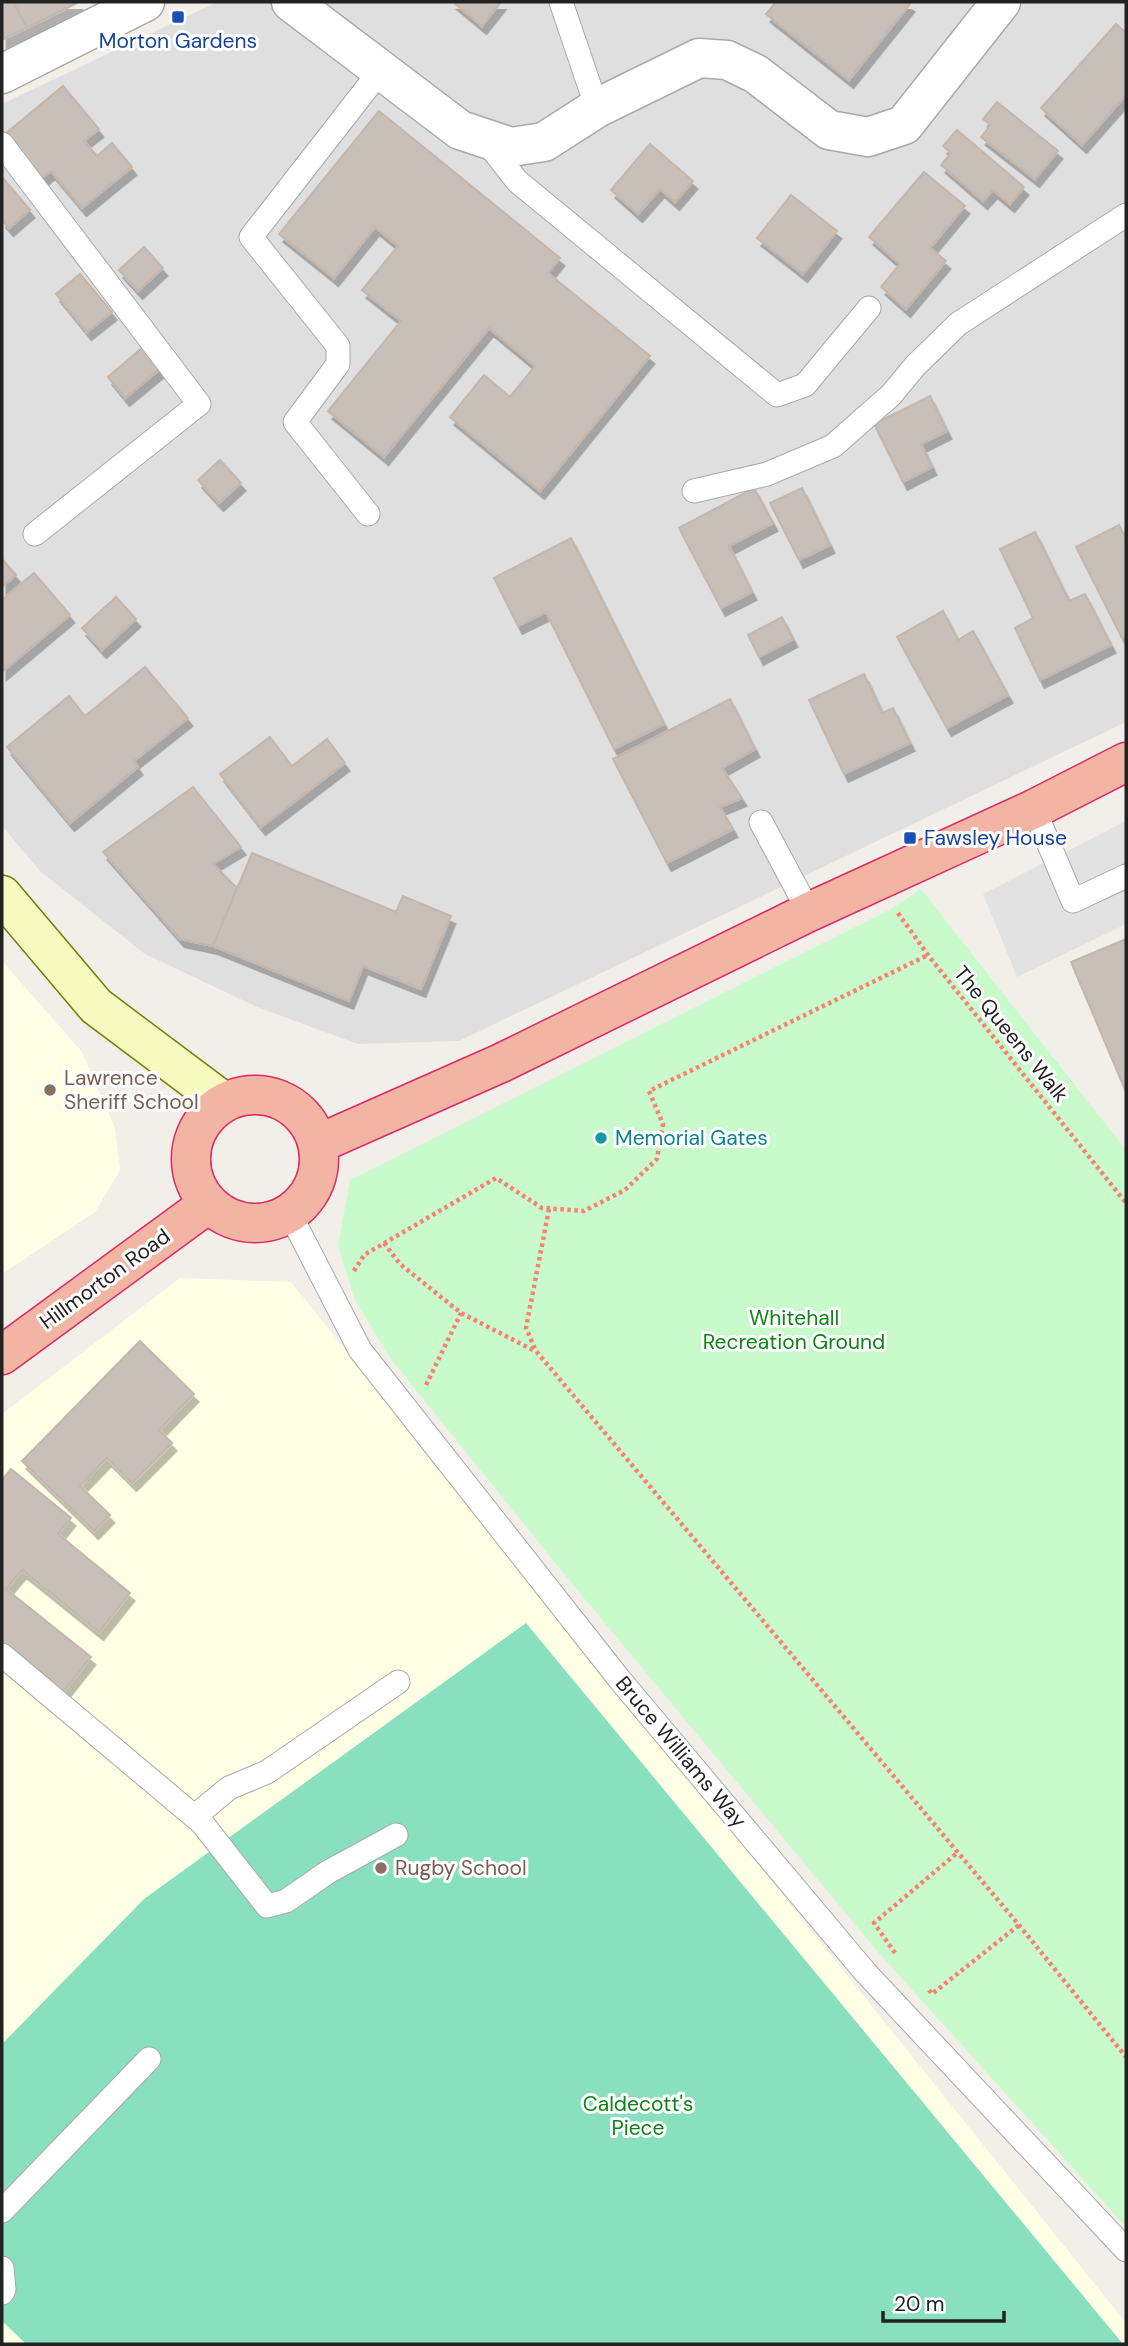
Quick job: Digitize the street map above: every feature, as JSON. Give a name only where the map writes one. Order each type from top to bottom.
[{"type":"highway","points":[[318,1144],[501,1063],[810,912],[1034,809],[1126,762]]},
{"type":"highway","points":[[262,1094],[282,1099],[298,1110],[311,1126],[320,1157],[315,1183],[300,1205],[290,1214],[256,1224],[238,1222],[222,1215],[208,1204],[197,1188],[191,1169],[191,1149],[197,1130],[208,1114],[224,1102],[243,1095],[262,1094]]},
{"type":"highway","name":"Hillmorton Road","points":[[2,1355],[208,1204]]},
{"type":"main road","points":[[2,895],[96,1006],[224,1102]]},
{"type":"street","points":[[2,74],[145,2]]},
{"type":"street","points":[[291,2],[460,130],[511,147],[544,142],[597,108],[699,58],[727,60],[756,74],[828,130],[868,137],[904,125],[1001,2]]},
{"type":"lane","points":[[561,2],[597,108]]},
{"type":"lane","points":[[368,514],[295,422],[338,364],[338,346],[250,237],[381,70]]},
{"type":"lane","points":[[484,139],[517,181],[777,395],[805,385],[869,308]]},
{"type":"lane","points":[[2,144],[200,404],[35,534]]},
{"type":"lane","points":[[694,491],[767,474],[833,446],[891,395],[915,366],[958,324],[1126,215]]},
{"type":"lane","points":[[1034,809],[1073,901],[1126,876]]},
{"type":"lane","points":[[761,822],[810,912]]},
{"type":"lane","name":"Bruce Williams Way","points":[[290,1214],[360,1350],[620,1680],[866,1973],[1126,2250]]},
{"type":"lane","points":[[2,1655],[195,1816],[267,1906],[286,1901],[328,1872],[396,1835]]},
{"type":"lane","points":[[195,1816],[229,1788],[267,1772],[398,1682]]},
{"type":"lane","points":[[2,2211],[149,2059]]},
{"type":"lane","points":[[2,2268],[2,2293]]},
{"type":"path","name":"The Queens Walk","points":[[876,881],[928,955],[1126,1203]]},
{"type":"path","points":[[335,1303],[364,1255],[496,1178],[542,1208],[549,1209],[584,1211],[625,1190],[657,1160],[663,1124],[649,1091],[928,955]]},
{"type":"path","points":[[549,1209],[526,1328],[536,1351],[1019,1925],[1126,2057]]},
{"type":"path","points":[[384,1243],[400,1264],[461,1313],[536,1351]]},
{"type":"path","points":[[407,1409],[420,1396],[461,1313]]},
{"type":"path","points":[[900,1959],[874,1923],[957,1853]]},
{"type":"path","points":[[924,1985],[932,1993],[1019,1925]]},
{"type":"shaded area","points":[[217,2],[1126,2],[1126,722],[459,1041],[358,1044],[257,1007],[145,954],[40,871],[2,826],[2,104]]},
{"type":"shaded area","points":[[1126,821],[1126,924],[1017,977],[983,894]]},
{"type":"shaded area","name":"Lawrence Sheriff School","points":[[2,961],[82,1052],[115,1128],[120,1170],[95,1212],[2,1274]]},
{"type":"shaded area","name":"Rugby School","points":[[180,1278],[291,1282],[1126,2323],[1126,2344],[2,2344],[2,1414]]},
{"type":"green space","name":"Whitehall Recreation Ground","points":[[921,889],[1126,1150],[1126,2227],[878,1952],[574,1586],[390,1358],[355,1300],[338,1246],[350,1180],[891,909]]},
{"type":"green space","name":"Rugby School","points":[[526,1623],[1123,2344],[26,2344],[2,2321],[2,2044],[144,1899]]},
{"type":"building","points":[[2,2],[13,2],[27,28],[2,40]]},
{"type":"building","points":[[13,2],[79,2],[27,28]]},
{"type":"building","points":[[453,2],[501,2],[482,26]]},
{"type":"building","points":[[776,2],[910,4],[849,80],[766,14]]},
{"type":"building","points":[[1116,24],[1126,33],[1126,95],[1082,145],[1041,108]]},
{"type":"building","points":[[63,86],[99,129],[84,141],[97,156],[112,143],[132,167],[82,208],[51,171],[41,179],[4,135]]},
{"type":"building","points":[[997,102],[1058,151],[1035,179],[981,137],[991,125],[983,119]]},
{"type":"building","points":[[379,111],[560,258],[548,273],[650,356],[540,491],[450,417],[484,375],[510,397],[535,366],[489,328],[384,457],[328,411],[401,321],[362,290],[398,246],[375,227],[334,278],[279,234]]},
{"type":"building","points":[[957,130],[1024,187],[1010,204],[993,190],[983,201],[941,165],[951,153],[943,146]]},
{"type":"building","points":[[650,144],[693,181],[675,202],[660,189],[638,214],[611,190]]},
{"type":"building","points":[[924,172],[965,206],[930,248],[946,261],[906,309],[881,287],[900,264],[869,237]]},
{"type":"building","points":[[2,177],[30,210],[9,228],[2,220]]},
{"type":"building","points":[[791,195],[837,231],[803,274],[757,238]]},
{"type":"building","points":[[144,247],[163,268],[138,291],[119,270]]},
{"type":"building","points":[[80,274],[112,312],[87,332],[56,294]]},
{"type":"building","points":[[143,347],[160,369],[125,398],[108,377]]},
{"type":"building","points":[[930,396],[947,431],[921,444],[932,467],[903,482],[874,424]]},
{"type":"building","points":[[220,460],[241,483],[219,503],[198,480]]},
{"type":"building","points":[[754,488],[773,523],[729,546],[752,592],[721,608],[679,528]]},
{"type":"building","points":[[802,488],[830,545],[799,560],[770,503]]},
{"type":"building","points":[[1119,525],[1126,539],[1126,636],[1122,638],[1076,547]]},
{"type":"building","points":[[1035,532],[1069,601],[1085,594],[1111,645],[1040,680],[1015,628],[1033,618],[1000,549]]},
{"type":"building","points":[[571,538],[664,724],[614,749],[546,612],[518,626],[494,578]]},
{"type":"building","points":[[2,559],[16,575],[2,587]]},
{"type":"building","points":[[34,573],[70,615],[2,672],[2,600]]},
{"type":"building","points":[[116,597],[136,619],[102,650],[82,628]]},
{"type":"building","points":[[943,611],[958,640],[973,631],[1008,695],[947,728],[897,637]]},
{"type":"building","points":[[782,617],[793,639],[759,657],[748,635]]},
{"type":"building","points":[[145,667],[188,718],[134,761],[138,767],[70,823],[7,747],[69,696],[85,716]]},
{"type":"building","points":[[864,674],[882,713],[893,708],[910,743],[844,774],[809,700]]},
{"type":"building","points":[[730,699],[755,749],[722,768],[742,798],[720,807],[733,829],[667,863],[613,759]]},
{"type":"building","points":[[270,737],[292,766],[327,739],[345,763],[261,827],[220,774]]},
{"type":"building","points":[[193,787],[241,847],[213,864],[237,888],[213,946],[180,939],[103,852]]},
{"type":"building","points":[[252,853],[396,912],[403,896],[451,916],[421,989],[363,966],[349,1001],[213,946]]},
{"type":"building","points":[[1126,939],[1126,1092],[1071,962]]},
{"type":"building","points":[[140,1341],[194,1394],[159,1430],[172,1443],[132,1483],[107,1458],[80,1486],[110,1515],[94,1531],[22,1461]]},
{"type":"building","points":[[11,1469],[71,1518],[58,1534],[130,1593],[99,1632],[22,1570],[6,1589],[91,1657],[60,1696],[2,1649],[2,1480]]},
{"type":"place","name":"Morton Gardens","points":[[178,17]]},
{"type":"place","name":"Fawsley House","points":[[910,838]]},
{"type":"place","name":"Lawrence Sheriff School","points":[[50,1090]]},
{"type":"place","name":"Memorial Gates","points":[[601,1138]]},
{"type":"place","name":"Rugby School","points":[[381,1868]]},
{"type":"park label","name":"Caldecott's Piece","points":[[638,2116]]}]
